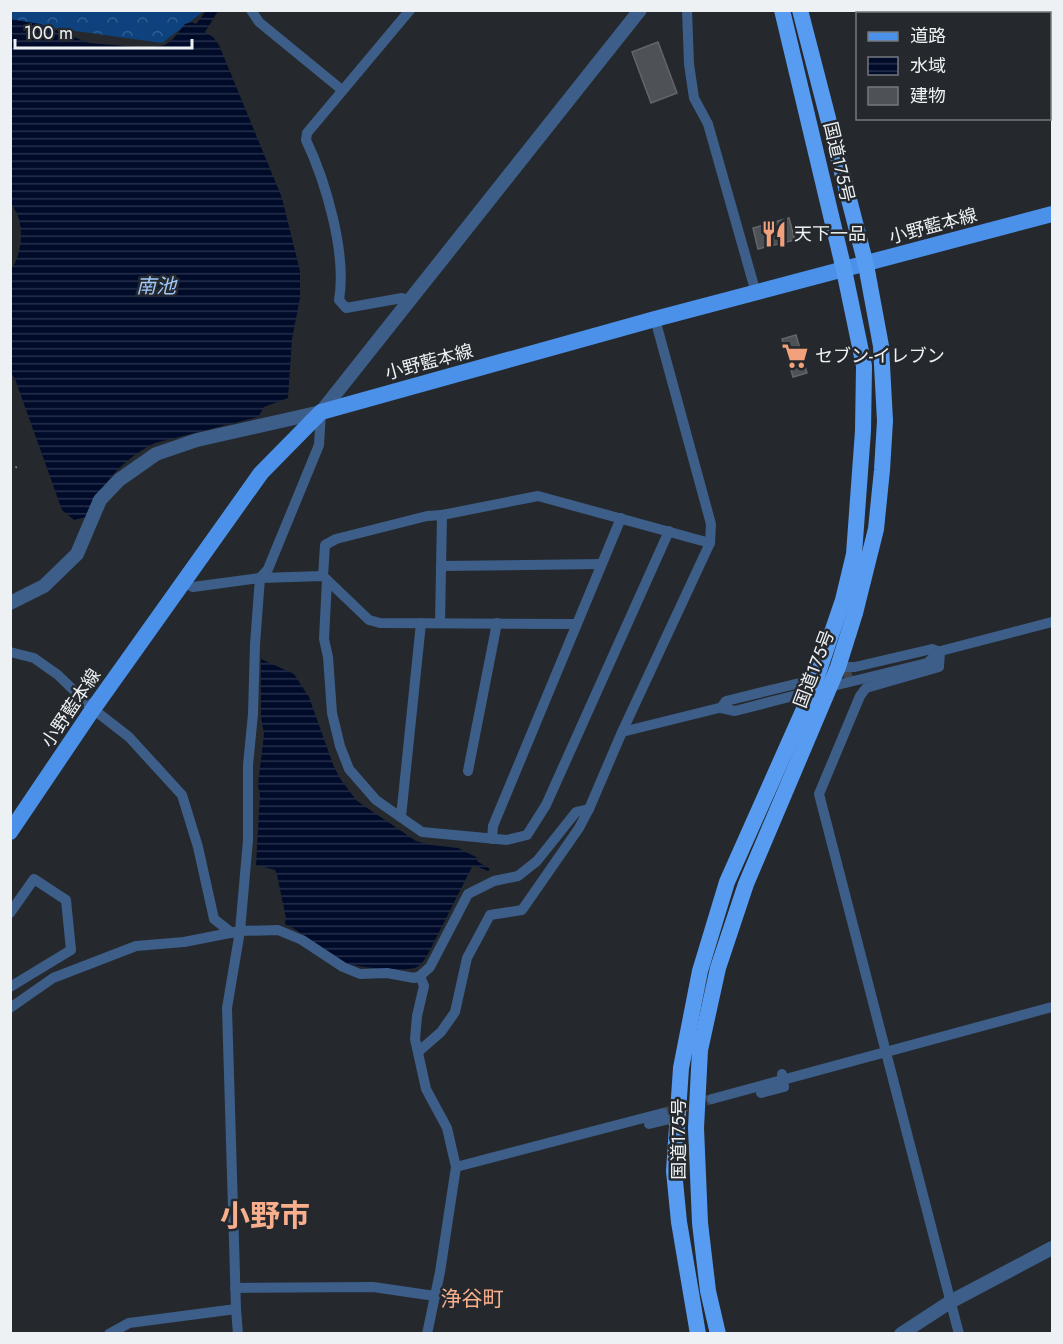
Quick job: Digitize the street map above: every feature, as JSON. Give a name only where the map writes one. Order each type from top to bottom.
[{"type":"highway","name":"国道175号","points":[[718,1334],[708,1291],[700,1222],[702,1102],[700,1050],[718,968],[746,884],[823,682],[854,554],[863,431],[864,366],[844,270],[782,10]]},
{"type":"highway","name":"国道175号","points":[[698,1334],[681,1233],[674,1171],[673,1111],[700,971],[727,882],[802,695],[845,670],[855,613],[876,529],[882,470],[885,421],[881,346],[866,265],[800,10]]},
{"type":"main road","name":"小野藍本線","points":[[10,832],[93,709],[261,473],[321,412],[1053,214]]},
{"type":"street","points":[[251,10],[258,22],[342,90]]},
{"type":"street","points":[[408,302],[402,298],[346,308],[339,300],[342,267],[330,206],[306,140],[307,133],[410,10]]},
{"type":"street","points":[[238,1334],[227,1008],[248,840],[248,765],[260,578],[268,569],[319,446],[321,412],[640,10]]},
{"type":"street","points":[[687,10],[689,64],[694,98],[708,124],[756,293]]},
{"type":"street","points":[[418,1052],[441,1032],[455,1012],[467,958],[490,915],[522,910],[579,828],[710,543],[711,524],[656,320]]},
{"type":"street","points":[[10,603],[44,586],[77,554],[100,500],[119,480],[156,454],[197,440],[321,412]]},
{"type":"street","points":[[669,531],[546,805],[527,835],[507,840],[422,832],[376,800],[350,769],[340,746],[332,713],[328,657],[324,639],[324,545],[336,539],[427,516],[538,496],[669,531],[710,543]]},
{"type":"street","points":[[440,622],[442,514]]},
{"type":"street","points":[[492,839],[493,826],[621,518]]},
{"type":"street","points":[[441,566],[601,564]]},
{"type":"street","points":[[183,582],[193,587],[260,578],[325,578],[369,620],[380,623],[576,624]]},
{"type":"street","points":[[845,670],[940,652],[1053,622]]},
{"type":"street","points":[[401,818],[421,623]]},
{"type":"street","points":[[468,771],[497,623]]},
{"type":"street","points":[[845,670],[932,649],[940,652]]},
{"type":"street","points":[[10,652],[34,658],[58,675],[93,709],[129,736],[182,795],[198,847],[214,919],[236,932]]},
{"type":"street","points":[[721,708],[726,701],[808,681],[823,682],[927,663],[940,652]]},
{"type":"street","points":[[940,652],[939,667],[866,688],[860,696],[819,794],[958,1334]]},
{"type":"street","points":[[721,708],[735,711],[802,695]]},
{"type":"street","points":[[622,732],[721,708],[802,695]]},
{"type":"street","points":[[10,1008],[53,978],[136,946],[184,942],[236,932],[278,930],[302,940],[343,968],[360,974],[387,974],[414,978],[420,976],[430,967],[468,894],[494,881],[518,876],[537,861],[576,812],[589,810]]},
{"type":"street","points":[[10,913],[34,879],[66,900],[71,950],[10,987]]},
{"type":"street","points":[[420,976],[424,987],[417,1016],[418,1052],[426,1089],[447,1128],[456,1167],[427,1334]]},
{"type":"street","points":[[702,1102],[782,1074],[784,1080],[1053,1006]]},
{"type":"street","points":[[456,1167],[603,1129],[605,1135],[673,1111]]},
{"type":"street","points":[[901,1334],[950,1302],[1053,1248]]},
{"type":"street","points":[[235,1288],[374,1287],[435,1296]]},
{"type":"street","points":[[109,1334],[129,1323],[236,1309]]},
{"type":"path","points":[[10,470],[21,465]]},
{"type":"green space","points":[[11,11],[204,11],[162,43],[11,22]]},
{"type":"water","name":"南池","points":[[206,11],[218,11],[205,32],[219,45],[282,198],[300,271],[300,298],[292,339],[288,398],[264,407],[258,417],[155,443],[123,465],[106,483],[86,517],[74,520],[62,510],[11,373],[11,270],[18,254],[21,227],[19,218],[10,203],[10,19],[40,24],[89,43],[150,48],[165,45],[185,24],[192,22],[196,24]]},
{"type":"water","points":[[261,659],[294,674],[309,697],[334,767],[357,801],[416,841],[458,848],[478,858],[477,861],[490,869],[488,871],[473,865],[429,952],[417,967],[369,968],[350,964],[285,924],[286,918],[275,870],[256,865],[260,795],[258,785],[264,734],[261,717]]},
{"type":"building","points":[[658,42],[677,93],[651,103],[632,52]]},
{"type":"building","name":"天下一品","points":[[789,218],[795,240],[758,249],[753,228]]},
{"type":"building","name":"セブン-イレブン","points":[[796,335],[807,373],[793,377],[782,339]]},
{"type":"tunnel","points":[[829,680],[852,674]]},
{"type":"tunnel","points":[[663,1113],[712,1099]]},
{"type":"place","name":"天下一品","points":[[774,234]]},
{"type":"place","name":"セブン-イレブン","points":[[795,356]]},
{"type":"district","name":"小野市","points":[[265,1216]]},
{"type":"district","name":"浄谷町","points":[[472,1299]]}]
